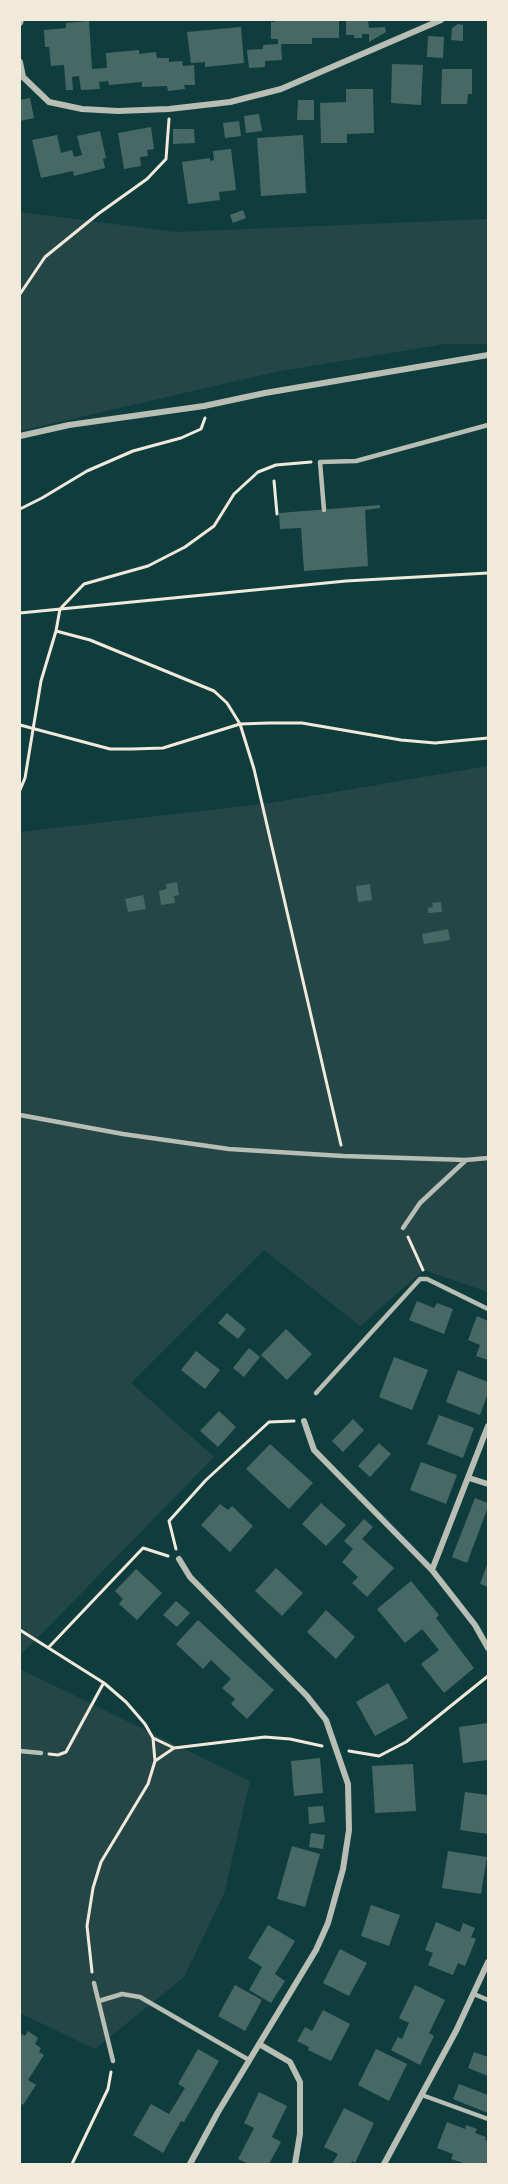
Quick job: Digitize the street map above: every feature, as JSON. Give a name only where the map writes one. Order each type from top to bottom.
[{"type":"street","points":[[20,62],[23,77],[49,102],[82,109],[118,111],[170,109],[230,102],[281,88],[441,20]]},
{"type":"street","points":[[20,436],[69,425],[204,406],[265,393],[489,355]]},
{"type":"street","points":[[303,1421],[314,1450],[432,1570],[475,1625],[489,1648]]},
{"type":"street","points":[[432,1570],[489,1426]]},
{"type":"street","points":[[469,1478],[489,1484]]},
{"type":"street","points":[[178,1559],[190,1577],[307,1696],[326,1720],[348,1784],[349,1830],[343,1869],[328,1923],[316,1950],[218,2112],[190,2164]]},
{"type":"street","points":[[384,2164],[422,2095],[489,1962]]},
{"type":"street","points":[[259,2044],[290,2062],[300,2082],[300,2134],[295,2164]]},
{"type":"lane","points":[[324,510],[320,462],[356,461],[489,425]]},
{"type":"lane","points":[[20,1115],[123,1134],[229,1149],[343,1156],[466,1160],[489,1158]]},
{"type":"lane","points":[[403,1228],[420,1203],[466,1160]]},
{"type":"lane","points":[[316,1393],[420,1280],[427,1279],[489,1309]]},
{"type":"lane","points":[[20,1751],[41,1753]]},
{"type":"lane","points":[[94,1983],[113,2061]]},
{"type":"lane","points":[[99,2001],[122,1994],[140,1997],[249,2060]]},
{"type":"lane","points":[[474,1994],[489,2000]]},
{"type":"lane","points":[[422,2095],[489,2119]]},
{"type":"path","points":[[20,294],[45,257],[147,179],[166,159],[170,109]]},
{"type":"path","points":[[20,509],[96,467],[133,451],[181,438],[201,429],[205,419],[204,406]]},
{"type":"path","points":[[20,790],[25,778],[41,681],[60,609],[84,584],[148,566],[185,547],[214,526],[234,494],[258,472],[276,465],[320,462]]},
{"type":"path","points":[[274,481],[277,514]]},
{"type":"path","points":[[20,613],[346,581],[489,573]]},
{"type":"path","points":[[56,631],[90,640],[214,691],[226,703],[240,724],[254,769],[343,1156]]},
{"type":"path","points":[[20,725],[110,749],[163,748],[240,724],[302,723],[372,736],[435,742],[489,738]]},
{"type":"path","points":[[403,1228],[427,1279]]},
{"type":"path","points":[[178,1559],[169,1521],[206,1480],[269,1422]]},
{"type":"path","points":[[49,1647],[143,1548],[178,1559]]},
{"type":"path","points":[[20,1630],[104,1683],[126,1701],[146,1724],[153,1738],[155,1761],[148,1784],[101,1862],[93,1888],[87,1926],[94,1983]]},
{"type":"path","points":[[155,1761],[174,1748],[265,1737],[290,1739],[379,1756],[406,1742],[489,1676]]},
{"type":"path","points":[[41,1753],[58,1755],[66,1752],[104,1683]]},
{"type":"path","points":[[153,1738],[174,1748]]},
{"type":"path","points":[[72,2164],[108,2089],[113,2061]]},
{"type":"shaded area","points":[[20,212],[176,232],[488,219],[488,344],[445,344],[275,372],[20,431]]},
{"type":"shaded area","points":[[488,766],[488,1292],[424,1270],[360,1326],[264,1250],[131,1383],[214,1457],[20,1656],[20,832],[270,803]]},
{"type":"shaded area","points":[[20,1669],[250,1781],[224,1894],[184,1977],[95,2049],[20,2013]]},
{"type":"building","points":[[275,20],[339,20],[339,38],[312,38],[312,44],[281,44],[282,60],[265,61],[265,67],[249,68],[247,50],[263,49],[263,45],[278,44],[278,39],[271,39],[271,22]]},
{"type":"building","points":[[346,20],[368,20],[369,28],[385,27],[386,32],[369,42],[369,34],[362,34],[362,38],[354,38],[354,35],[346,35]]},
{"type":"building","points":[[89,21],[92,69],[107,68],[106,53],[139,50],[139,54],[156,52],[157,58],[169,58],[169,62],[182,61],[183,66],[194,65],[195,85],[184,85],[185,89],[168,91],[167,86],[142,87],[142,82],[109,85],[108,81],[99,82],[100,89],[81,90],[79,76],[72,77],[73,90],[66,90],[64,65],[51,66],[49,47],[45,47],[44,30],[66,28],[66,23]]},
{"type":"building","points":[[458,24],[463,25],[463,41],[451,40],[452,28]]},
{"type":"building","points":[[241,27],[244,63],[205,67],[205,62],[191,63],[187,32]]},
{"type":"building","points":[[428,36],[444,37],[443,58],[427,57]]},
{"type":"building","points":[[392,64],[423,65],[421,105],[391,103]]},
{"type":"building","points":[[442,69],[472,69],[472,94],[468,94],[467,104],[441,104]]},
{"type":"building","points":[[346,89],[373,89],[374,133],[347,134],[347,143],[321,143],[320,103],[346,102]]},
{"type":"building","points":[[30,98],[34,118],[20,121],[20,100]]},
{"type":"building","points":[[298,100],[314,100],[314,120],[297,120]]},
{"type":"building","points":[[259,114],[262,131],[246,133],[244,116]]},
{"type":"building","points":[[239,121],[241,136],[225,138],[223,123]]},
{"type":"building","points":[[151,127],[154,149],[147,150],[148,156],[140,157],[141,166],[124,169],[118,133]]},
{"type":"building","points":[[173,129],[194,129],[195,143],[173,144]]},
{"type":"building","points":[[100,131],[106,158],[103,159],[105,168],[74,176],[73,171],[41,178],[32,140],[57,135],[61,153],[72,150],[74,157],[82,155],[77,136]]},
{"type":"building","points":[[303,135],[306,193],[261,196],[257,138]]},
{"type":"building","points":[[231,149],[236,190],[219,192],[220,200],[188,204],[182,162],[210,158],[210,161],[214,160],[213,151]]},
{"type":"building","points":[[243,210],[246,218],[233,223],[230,215]]},
{"type":"building","points":[[380,505],[380,508],[365,510],[368,566],[304,571],[301,528],[280,529],[279,513]]},
{"type":"building","points":[[177,882],[179,895],[174,896],[175,903],[161,905],[159,891],[167,889],[166,884]]},
{"type":"building","points":[[370,884],[372,900],[358,902],[356,886]]},
{"type":"building","points":[[143,895],[146,909],[128,912],[125,899]]},
{"type":"building","points":[[441,902],[442,912],[428,913],[428,908],[433,907],[432,903]]},
{"type":"building","points":[[448,929],[450,940],[424,944],[422,934]]},
{"type":"building","points":[[417,1301],[434,1308],[437,1303],[453,1309],[444,1334],[409,1320]]},
{"type":"building","points":[[227,1313],[246,1329],[238,1339],[218,1323]]},
{"type":"building","points":[[477,1316],[488,1321],[488,1360],[476,1356],[480,1345],[468,1340]]},
{"type":"building","points":[[286,1329],[312,1354],[287,1380],[261,1355]]},
{"type":"building","points":[[249,1348],[260,1357],[244,1377],[233,1368]]},
{"type":"building","points":[[196,1351],[220,1370],[205,1389],[181,1370]]},
{"type":"building","points":[[394,1357],[428,1370],[412,1410],[379,1397]]},
{"type":"building","points":[[458,1370],[488,1382],[488,1393],[480,1415],[446,1402]]},
{"type":"building","points":[[219,1411],[236,1427],[218,1447],[200,1431]]},
{"type":"building","points":[[439,1415],[474,1428],[463,1458],[427,1444]]},
{"type":"building","points":[[353,1419],[364,1430],[343,1452],[332,1441]]},
{"type":"building","points":[[379,1443],[391,1454],[370,1477],[358,1466]]},
{"type":"building","points":[[270,1444],[313,1483],[289,1509],[246,1469]]},
{"type":"building","points":[[421,1462],[457,1475],[446,1504],[410,1490]]},
{"type":"building","points":[[475,1498],[488,1503],[488,1507],[467,1563],[452,1557]]},
{"type":"building","points":[[321,1503],[346,1525],[326,1546],[302,1524]]},
{"type":"building","points":[[220,1504],[228,1510],[232,1506],[253,1526],[230,1552],[201,1525]]},
{"type":"building","points":[[364,1519],[373,1527],[362,1539],[394,1568],[367,1597],[352,1583],[358,1577],[342,1562],[353,1549],[344,1541]]},
{"type":"building","points":[[488,1562],[488,1587],[480,1584]]},
{"type":"building","points":[[276,1568],[303,1593],[282,1616],[255,1591]]},
{"type":"building","points":[[136,1569],[162,1593],[137,1620],[119,1604],[123,1599],[115,1591]]},
{"type":"building","points":[[411,1581],[439,1615],[436,1618],[474,1668],[444,1693],[421,1664],[439,1650],[422,1629],[405,1643],[377,1609]]},
{"type":"building","points":[[176,1601],[190,1613],[177,1627],[163,1615]]},
{"type":"building","points":[[326,1610],[355,1637],[336,1659],[307,1632]]},
{"type":"building","points":[[198,1620],[274,1690],[247,1719],[231,1704],[235,1699],[222,1688],[231,1679],[211,1660],[203,1669],[176,1644]]},
{"type":"building","points":[[388,1683],[408,1718],[375,1736],[356,1702]]},
{"type":"building","points":[[488,1723],[488,1760],[463,1763],[459,1727]]},
{"type":"building","points":[[320,1758],[323,1793],[294,1796],[291,1761]]},
{"type":"building","points":[[413,1764],[416,1811],[375,1813],[372,1766]]},
{"type":"building","points":[[465,1792],[488,1795],[488,1834],[460,1830]]},
{"type":"building","points":[[323,1806],[325,1822],[309,1824],[308,1807]]},
{"type":"building","points":[[311,1833],[325,1835],[323,1849],[309,1847]]},
{"type":"building","points":[[292,1846],[320,1854],[305,1907],[277,1899]]},
{"type":"building","points":[[448,1851],[487,1857],[481,1894],[442,1888]]},
{"type":"building","points":[[371,1905],[400,1915],[389,1946],[361,1936]]},
{"type":"building","points":[[436,1922],[460,1932],[463,1923],[475,1928],[471,1937],[476,1939],[465,1966],[458,1963],[453,1975],[428,1965],[433,1953],[425,1950]]},
{"type":"building","points":[[268,1925],[295,1941],[275,1974],[285,1981],[271,2003],[249,1990],[262,1967],[248,1958]]},
{"type":"building","points":[[340,1949],[367,1963],[349,1996],[323,1983]]},
{"type":"building","points":[[235,1985],[262,2000],[245,2031],[218,2016]]},
{"type":"building","points":[[415,1985],[445,2000],[429,2033],[434,2036],[420,2065],[391,2050],[398,2037],[402,2039],[409,2023],[399,2018]]},
{"type":"building","points":[[323,2010],[350,2024],[331,2061],[308,2050],[309,2047],[297,2041],[305,2027],[312,2031]]},
{"type":"building","points":[[28,2031],[38,2038],[35,2044],[41,2048],[39,2052],[44,2055],[28,2080],[36,2085],[23,2105],[20,2102],[20,2033],[25,2036]]},
{"type":"building","points":[[198,2049],[219,2061],[184,2122],[181,2121],[163,2153],[133,2135],[151,2104],[169,2114],[185,2088],[178,2084]]},
{"type":"building","points":[[376,2049],[407,2064],[389,2101],[358,2085]]},
{"type":"building","points":[[474,2052],[488,2057],[488,2076],[468,2068]]},
{"type":"building","points":[[459,2084],[488,2095],[488,2113],[453,2099]]},
{"type":"building","points":[[259,2092],[287,2106],[272,2137],[281,2142],[269,2164],[249,2164],[238,2159],[254,2128],[244,2123]]},
{"type":"building","points":[[344,2108],[374,2123],[355,2163],[352,2161],[351,2164],[332,2164],[338,2154],[324,2147]]},
{"type":"building","points":[[447,2122],[465,2129],[466,2125],[477,2129],[475,2133],[486,2137],[488,2164],[466,2164],[451,2159],[453,2154],[437,2148]]}]
